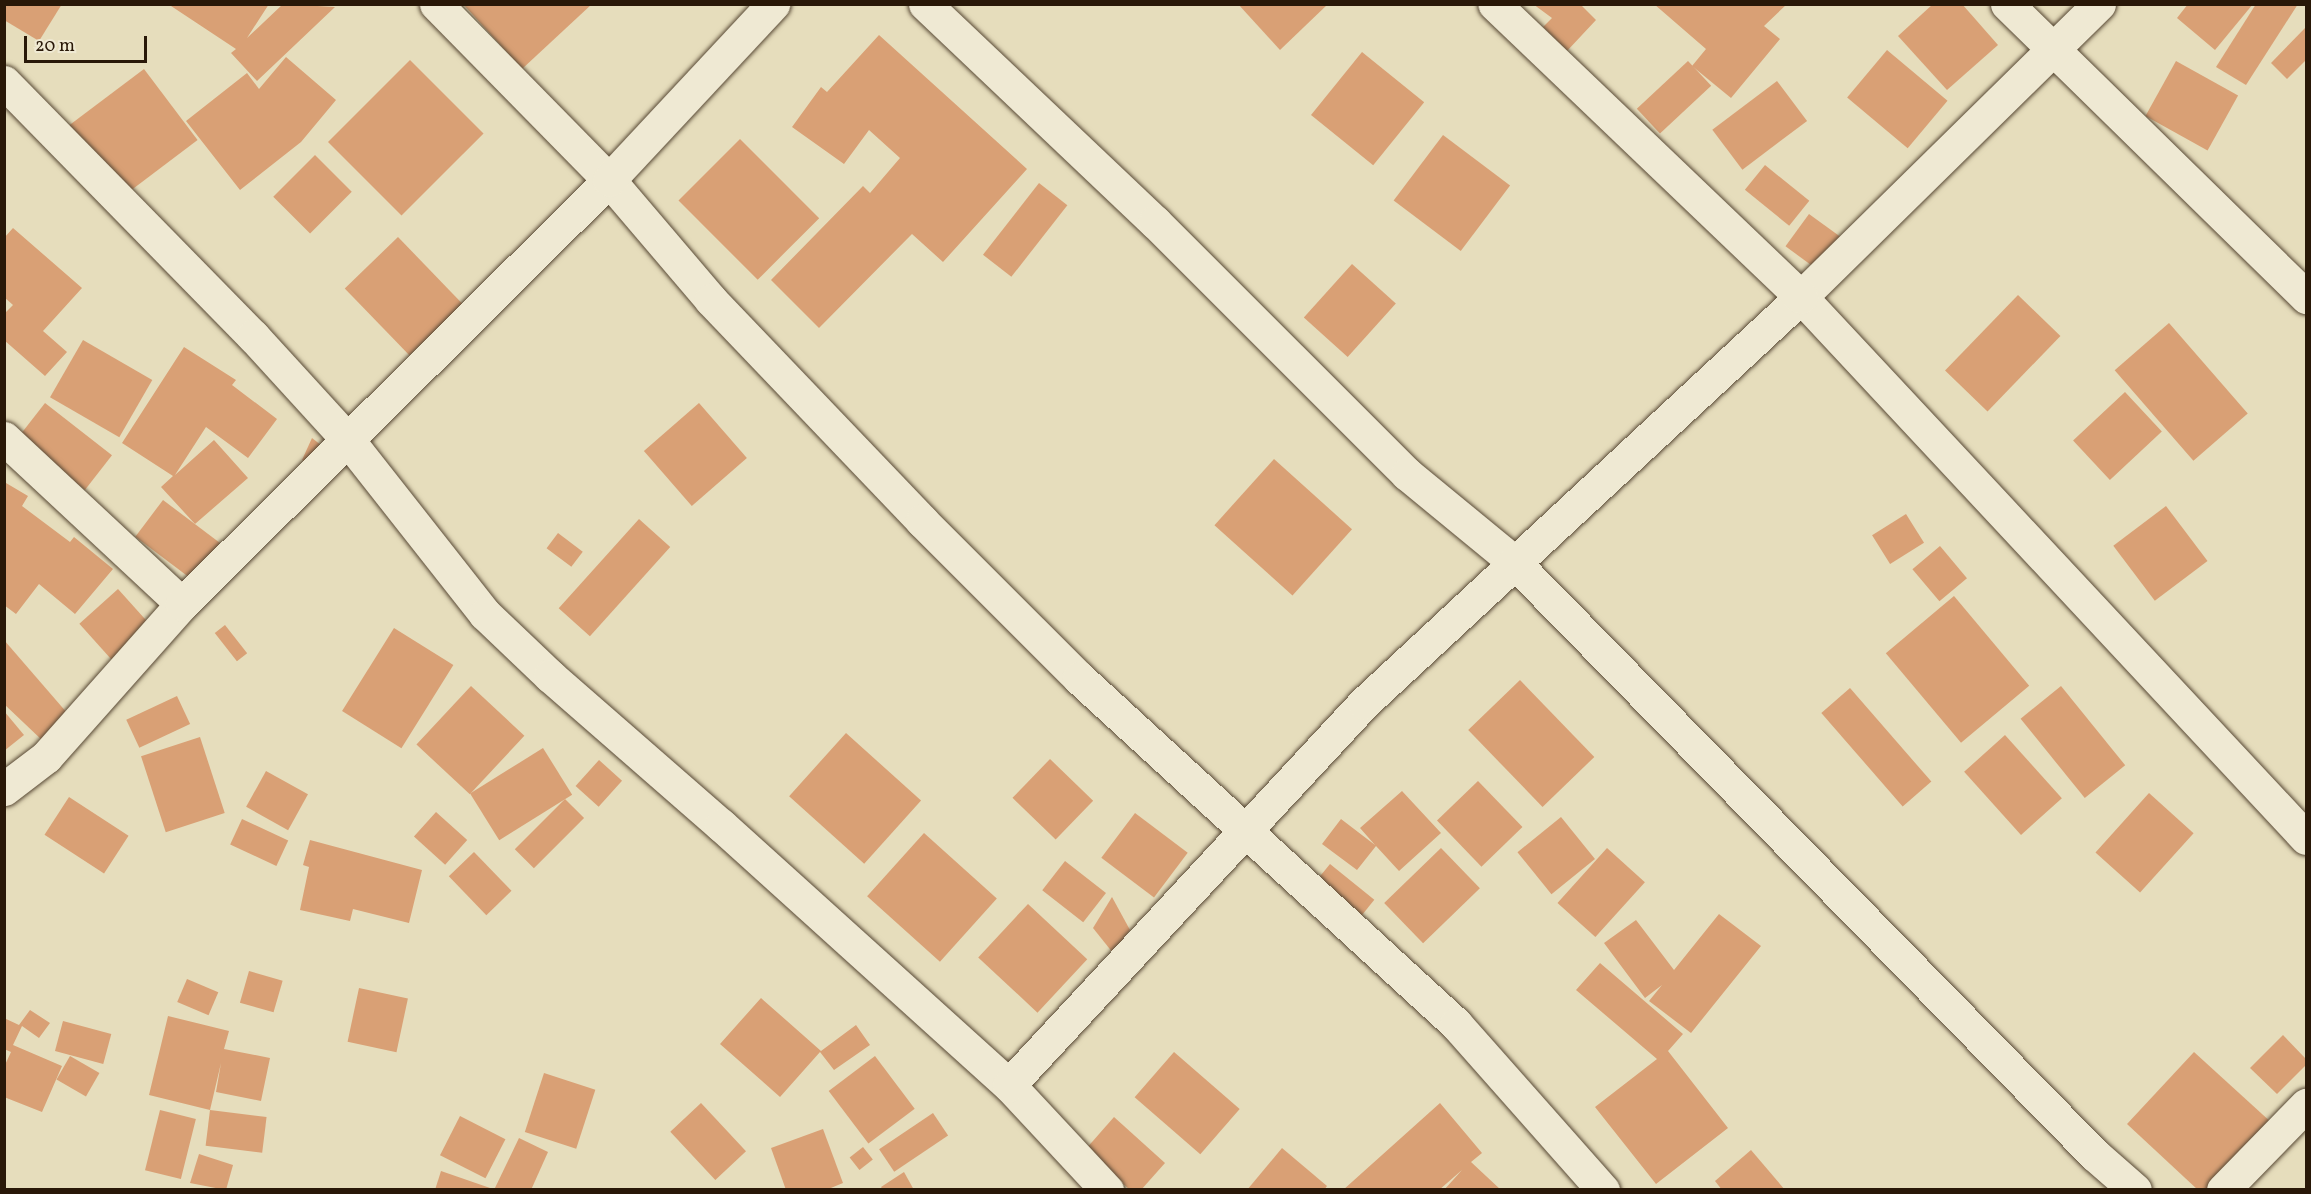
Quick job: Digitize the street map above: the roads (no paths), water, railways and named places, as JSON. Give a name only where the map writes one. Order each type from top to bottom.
[{"type":"street","points":[[436,4],[609,180],[711,300],[922,521],[1079,678],[1456,1024],[1603,1190]]},
{"type":"street","points":[[4,789],[46,758],[182,604],[609,180],[773,4]]},
{"type":"street","points":[[925,4],[1155,222],[1407,474],[1514,561],[2095,1155],[2135,1190]]},
{"type":"street","points":[[1494,4],[1801,297],[2307,838]]},
{"type":"street","points":[[2007,4],[2307,297]]},
{"type":"street","points":[[1009,1084],[1248,831],[1364,703],[1514,561],[1801,297],[2055,52],[2100,4]]},
{"type":"street","points":[[4,82],[253,336],[348,441],[493,622],[1009,1084],[1107,1190]]},
{"type":"street","points":[[4,438],[182,604]]},
{"type":"street","points":[[2223,1190],[2307,1105]]}]
